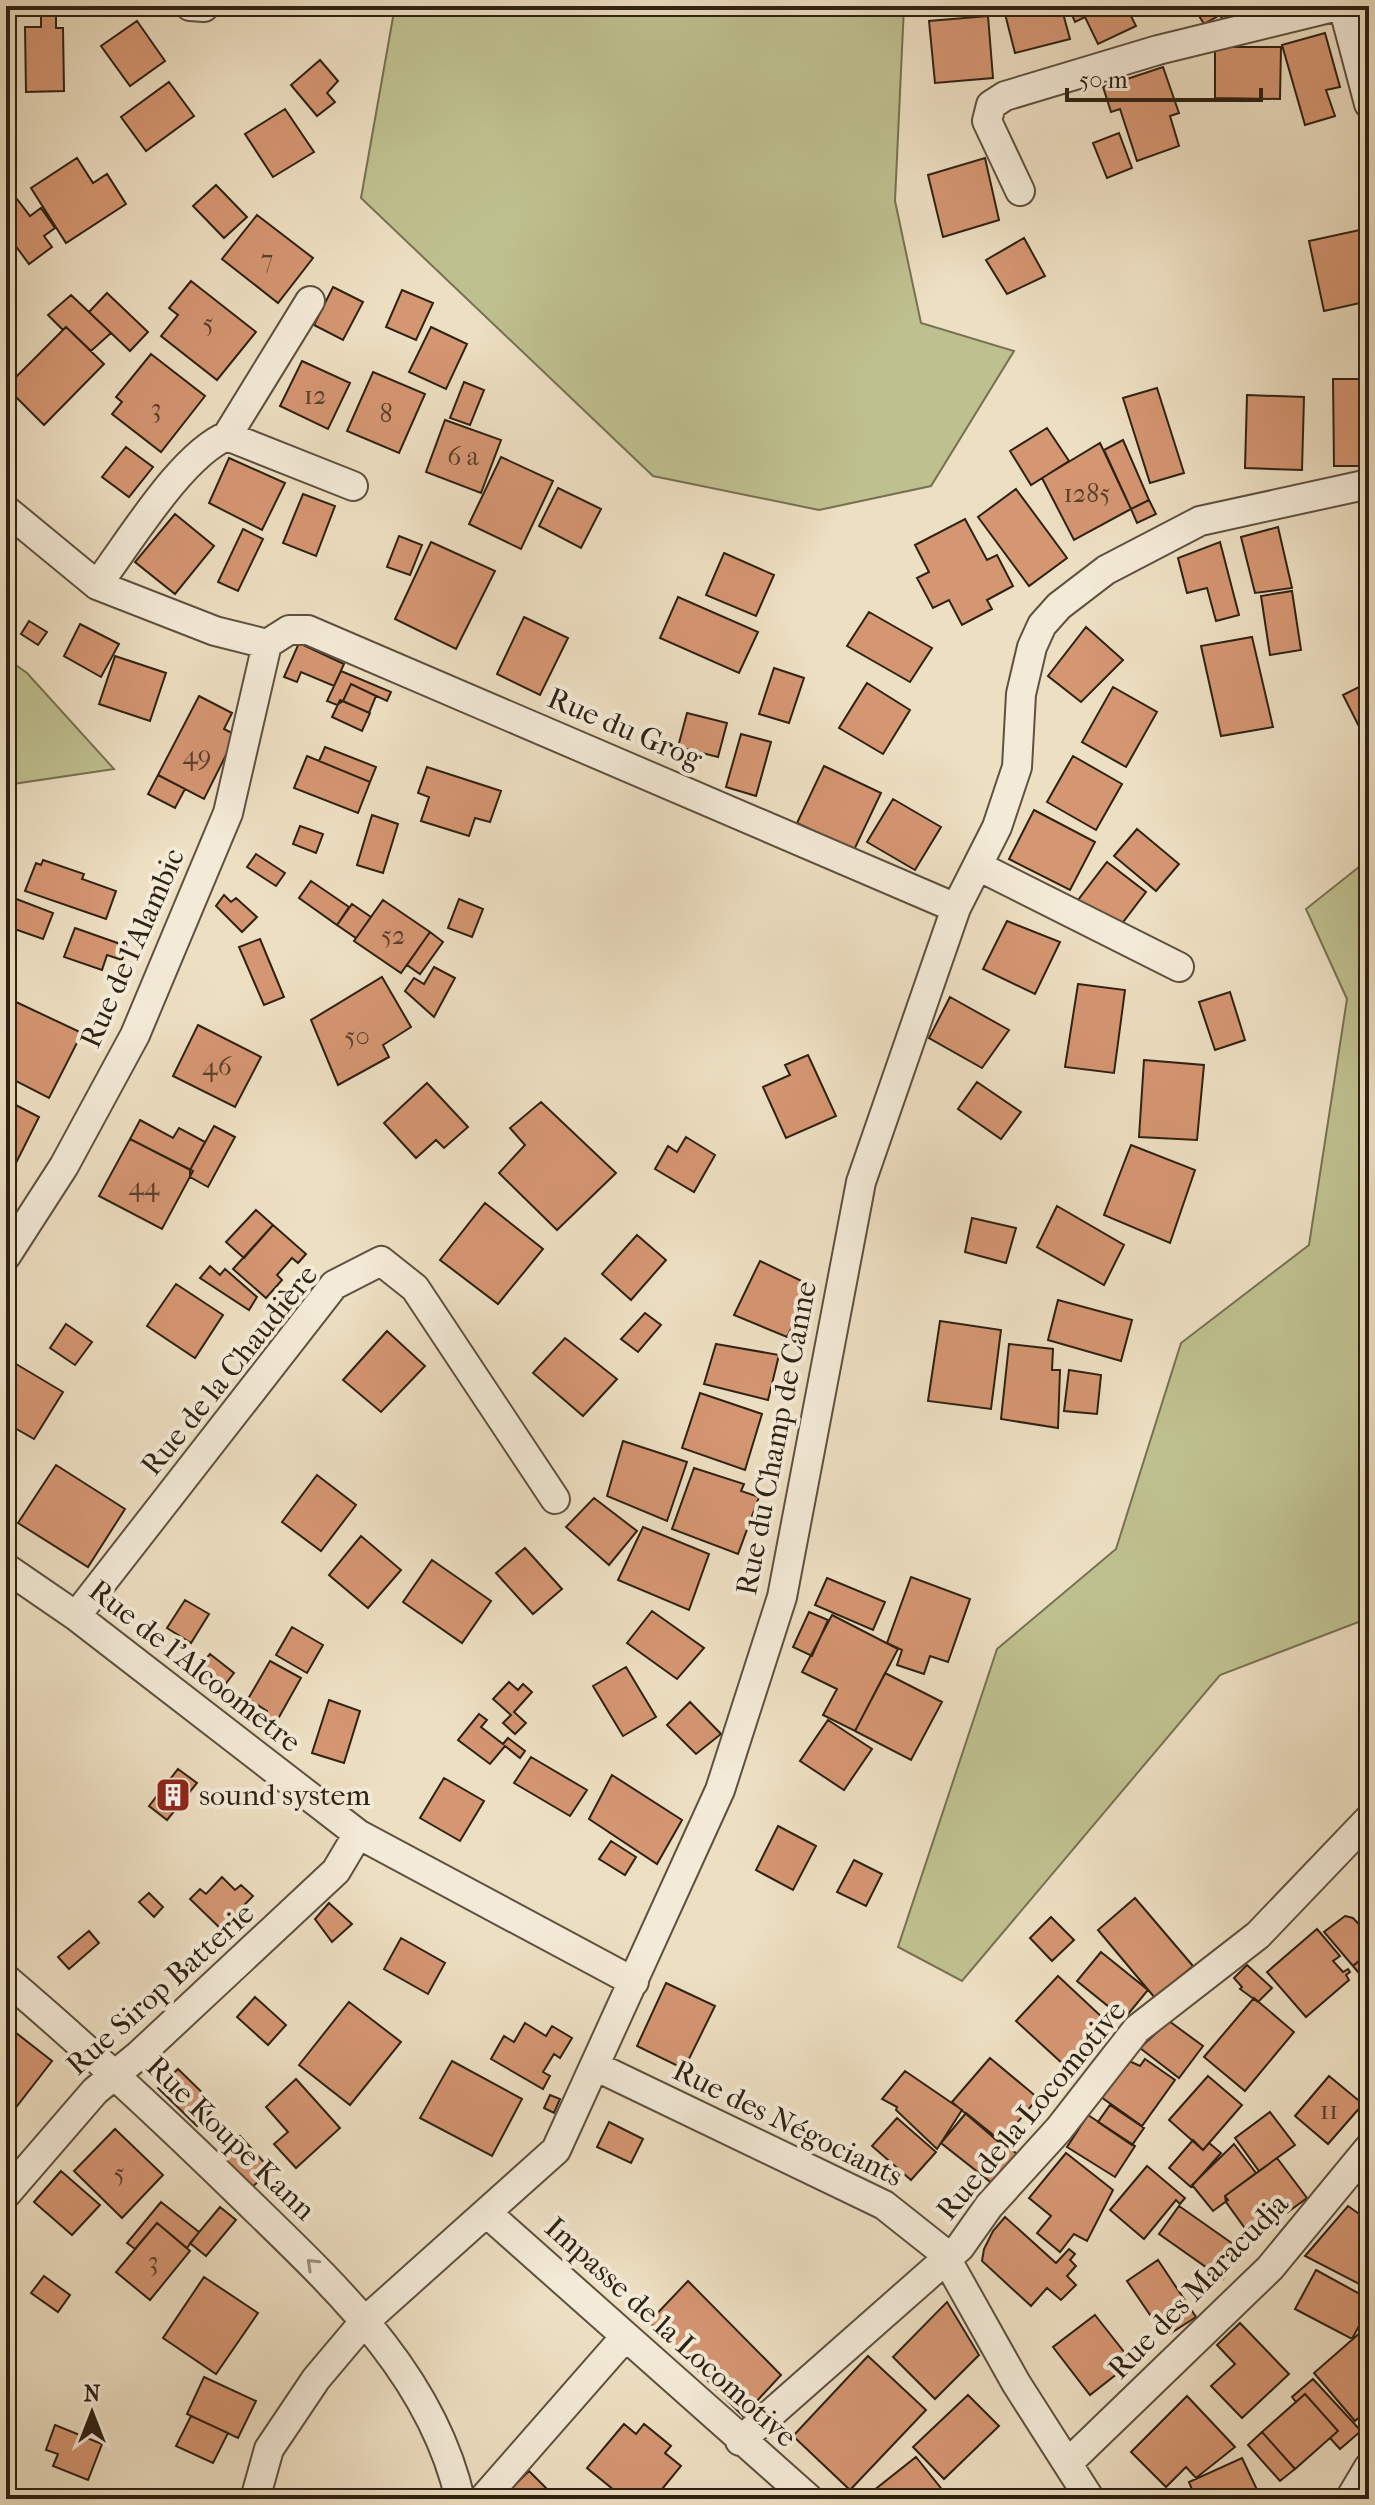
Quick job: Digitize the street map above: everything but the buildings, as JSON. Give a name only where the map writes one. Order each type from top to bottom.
[{"type":"street","points":[[1020,191],[987,121],[991,105],[1005,96],[1158,50],[1340,6],[1369,104]]},
{"type":"street","points":[[97,585],[156,506],[208,444],[227,436],[310,301]]},
{"type":"street","points":[[227,436],[353,486]]},
{"type":"street","name":"Rue du Champ de Canne","points":[[255,2499],[269,2449],[316,2379],[364,2322],[556,2150],[720,1790],[782,1597],[861,1182],[956,908],[997,827],[1017,767],[1021,694],[1032,647],[1042,625],[1059,606],[1106,570],[1200,521],[1369,484]]},
{"type":"street","points":[[6,510],[97,585],[215,631],[267,644]]},
{"type":"street","name":"Rue du Grog","points":[[267,644],[289,630],[308,630],[956,908]]},
{"type":"street","name":"Rue de l'Alambic","points":[[6,1256],[64,1166],[135,1035],[228,813],[267,644]]},
{"type":"street","points":[[978,866],[1179,967]]},
{"type":"street","name":"Rue de la Chaudière","points":[[76,1616],[334,1285],[381,1261],[415,1288],[555,1499]]},
{"type":"street","name":"Rue de l'Alcoometre","points":[[6,1568],[76,1616],[358,1834],[634,1982]]},
{"type":"street","name":"Rue de la Locomotive","points":[[740,2441],[947,2258],[1059,2129],[1137,2029],[1258,1935],[1369,1819]]},
{"type":"street","name":"Rue Sirop Batterie","points":[[6,2194],[95,2091],[118,2074],[336,1871],[358,1834]]},
{"type":"street","name":"Rue Koupe Kann","points":[[6,1979],[118,2074],[340,2292],[394,2357],[418,2392],[451,2458],[460,2499]]},
{"type":"street","name":"Rue des Négociants","points":[[595,2066],[884,2205],[947,2258],[1016,2383],[1090,2499]]},
{"type":"street","name":"Rue des Maracudja","points":[[1068,2463],[1270,2268],[1369,2148]]},
{"type":"street","name":"Impasse de la Locomotive","points":[[488,2214],[740,2441],[809,2499]]},
{"type":"street","points":[[483,2499],[625,2337]]},
{"type":"street","points":[[1350,2499],[1369,2467]]},
{"type":"green space","points":[[395,6],[904,6],[895,201],[921,323],[1014,351],[931,486],[819,510],[653,476],[361,198]]},
{"type":"green space","points":[[6,658],[27,673],[114,769],[6,785]]},
{"type":"green space","points":[[1369,859],[1369,1618],[1220,1675],[962,1981],[898,1947],[997,1649],[1116,1549],[1181,1343],[1309,1245],[1347,999],[1306,909]]},
{"type":"place","name":"sound system","points":[[173,1795]]}]
